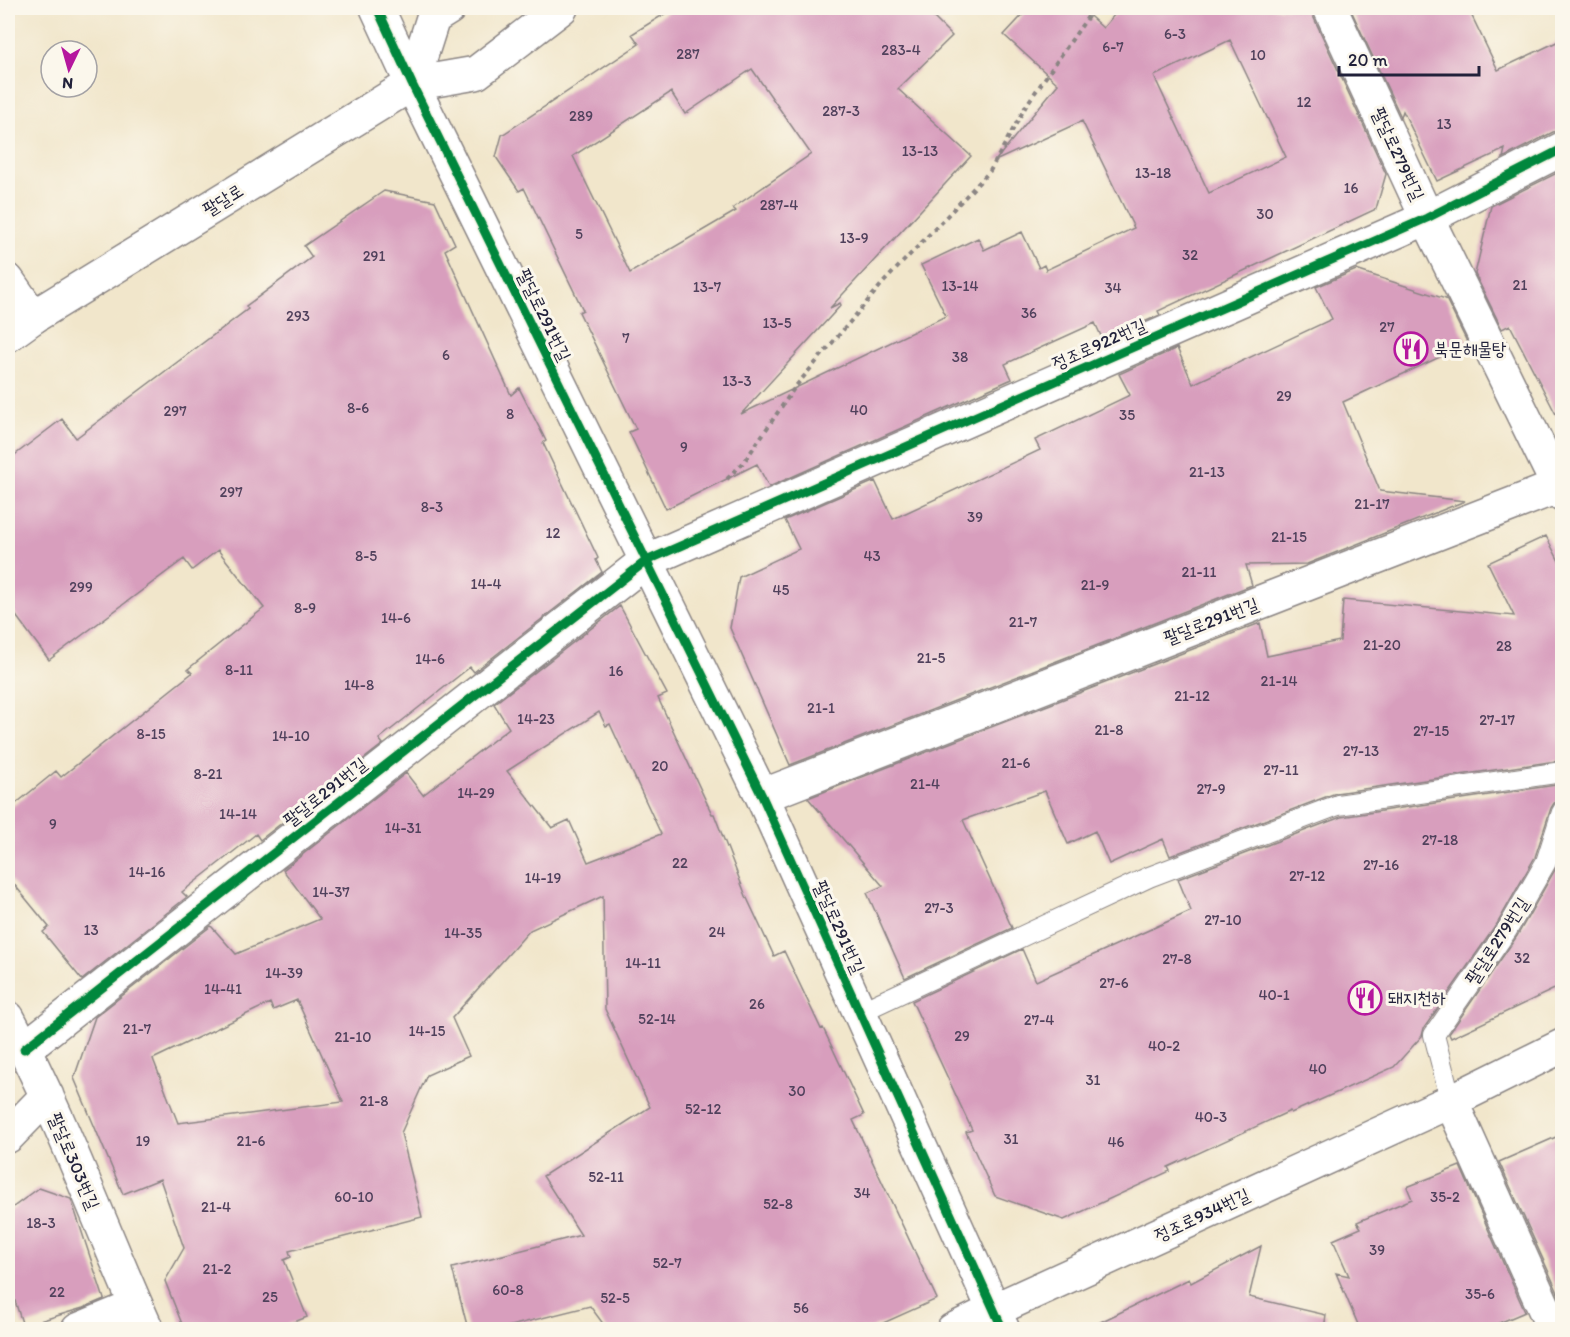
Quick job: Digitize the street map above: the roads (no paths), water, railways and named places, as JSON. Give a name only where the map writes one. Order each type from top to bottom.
[{"type":"street","name":"팔달로291번길","points":[[377,8],[412,84],[762,796],[999,1320]]},
{"type":"street","points":[[412,84],[433,18],[448,8]]},
{"type":"street","name":"팔달로","points":[[8,281],[20,326],[412,84],[476,73],[561,8]]},
{"type":"street","name":"팔달로279번길","points":[[1330,8],[1427,218],[1561,490]]},
{"type":"street","name":"정조로922번길","points":[[646,561],[1427,218],[1563,149]]},
{"type":"street","name":"팔달로291번길","points":[[762,796],[1561,490]]},
{"type":"street","name":"팔달로291번길","points":[[24,1049],[646,561]]},
{"type":"street","name":"팔달로303번길","points":[[8,1018],[46,1095],[142,1318],[78,1329]]},
{"type":"street","name":"정조로934번길","points":[[953,1329],[999,1320],[1563,1046]]},
{"type":"street","points":[[8,1136],[46,1095]]},
{"type":"street","points":[[1451,1101],[1554,1329]]},
{"type":"lane","points":[[860,1012],[1149,877],[1338,805],[1563,772]]},
{"type":"lane","name":"팔달로279번길","points":[[1451,1101],[1434,1035],[1507,930],[1546,862],[1563,812]]},
{"type":"place","name":"북문해물탕","points":[[1411,349]]},
{"type":"place","name":"돼지천하","points":[[1365,998]]}]
